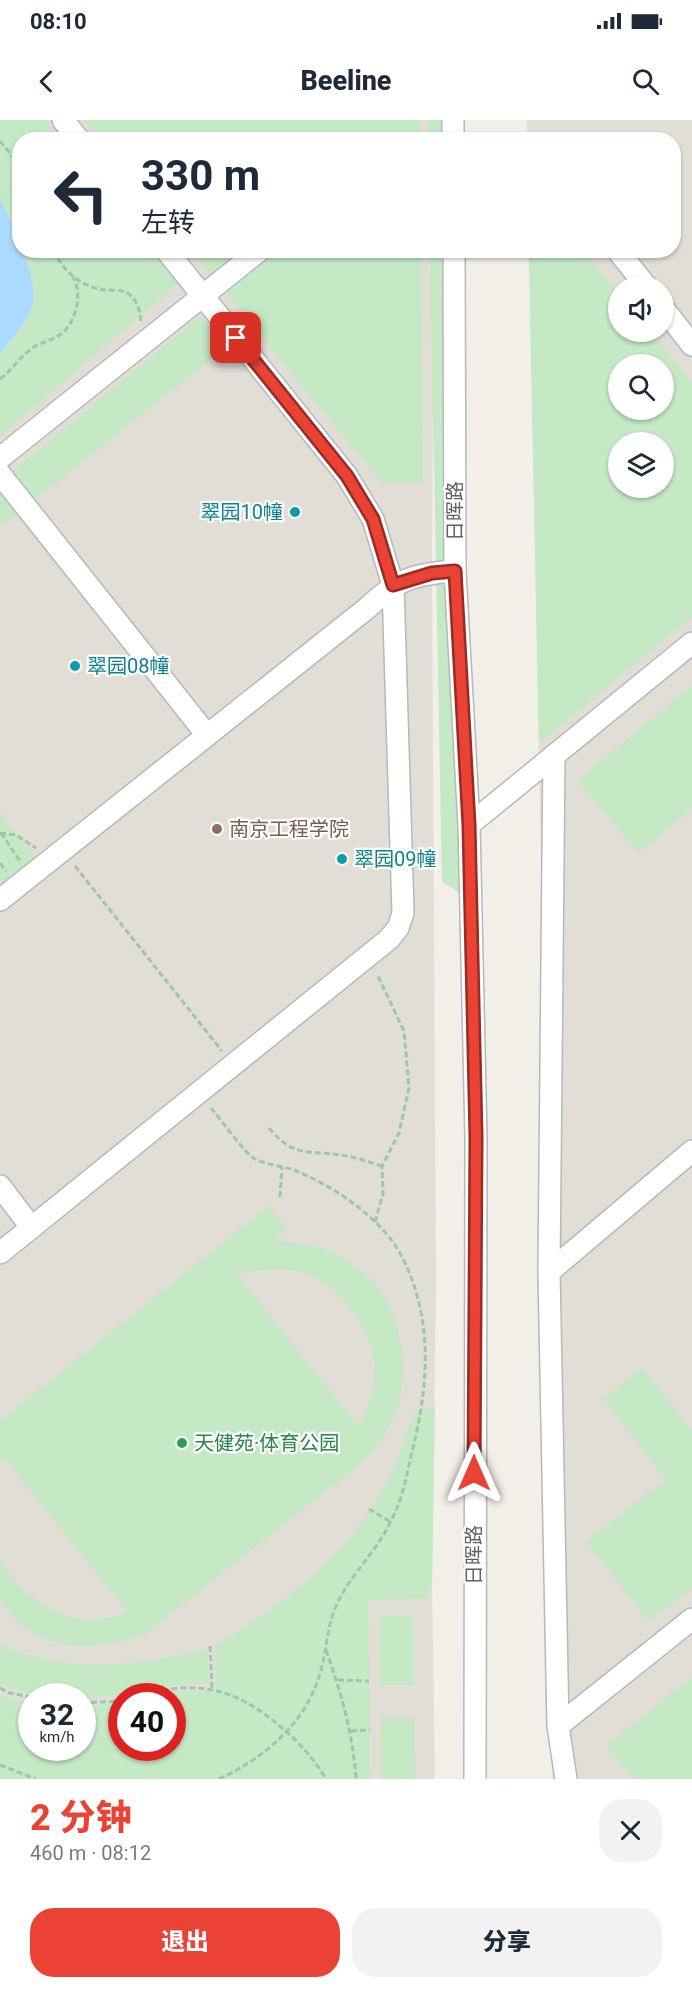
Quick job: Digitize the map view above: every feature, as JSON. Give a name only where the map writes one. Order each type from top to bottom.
[{"type":"street","points":[[63,120],[73,132]]},
{"type":"street","points":[[0,1253],[366,958],[398,928],[403,913],[393,585],[385,553],[373,519],[347,476],[172,258]]},
{"type":"street","points":[[0,458],[250,258]]},
{"type":"street","name":"日晖路","points":[[454,258],[455,571],[469,825],[476,1137],[476,1779]]},
{"type":"street","points":[[624,258],[638,276]]},
{"type":"street","points":[[674,322],[692,345]]},
{"type":"street","points":[[0,474],[207,735]]},
{"type":"street","points":[[0,900],[393,585],[432,573],[455,571]]},
{"type":"street","points":[[469,825],[692,643]]},
{"type":"street","points":[[554,755],[549,1272],[558,1726],[566,1779]]},
{"type":"street","points":[[549,1272],[692,1151]]},
{"type":"street","points":[[0,1186],[32,1227]]},
{"type":"street","points":[[558,1726],[692,1619]]},
{"type":"path","points":[[0,141],[12,155]]},
{"type":"path","points":[[0,379],[32,348],[58,336],[73,316],[77,298],[76,283],[60,258]]},
{"type":"path","points":[[72,276],[90,286],[123,291],[132,296],[140,313],[140,329],[146,340]]},
{"type":"path","points":[[1,833],[16,835],[56,856],[233,1065]]},
{"type":"path","points":[[1,833],[31,876]]},
{"type":"path","points":[[366,958],[381,981],[404,1031],[409,1088],[399,1133],[382,1166],[383,1194],[375,1222]]},
{"type":"path","points":[[198,1093],[254,1158],[295,1171],[333,1191],[375,1222],[402,1256],[415,1286],[424,1319],[426,1380],[420,1422],[404,1492],[391,1522],[345,1588],[335,1608],[314,1692],[286,1731],[253,1760],[219,1779]]},
{"type":"path","points":[[269,1128],[282,1144],[296,1150],[340,1155],[382,1166]]},
{"type":"path","points":[[280,1197],[282,1167]]},
{"type":"path","points":[[369,1509],[391,1522]]},
{"type":"path","points":[[210,1646],[212,1688]]},
{"type":"path","points":[[326,1650],[337,1680],[350,1731],[356,1779]]},
{"type":"path","points":[[337,1680],[369,1681]]},
{"type":"path","points":[[186,1687],[212,1688],[242,1698],[286,1731],[326,1779]]},
{"type":"path","points":[[0,1688],[18,1695]]},
{"type":"path","points":[[350,1731],[370,1730]]},
{"type":"path","points":[[0,1765],[36,1779]]},
{"type":"shaded area","name":"南京工程学院","points":[[0,120],[434,120],[434,132],[12,132],[12,258],[434,258],[432,573],[436,1283],[432,1584],[435,1779],[0,1779]]},
{"type":"shaded area","points":[[527,120],[692,120],[692,1779],[552,1779],[558,1726],[529,258],[681,258],[681,132],[527,132]]},
{"type":"green space","points":[[0,120],[47,120],[57,132],[12,132],[12,225],[0,197]]},
{"type":"green space","points":[[84,120],[421,120],[421,132],[94,132]]},
{"type":"green space","points":[[428,120],[453,120],[453,132],[428,132]]},
{"type":"green space","points":[[26,258],[159,258],[179,283],[0,436],[0,354],[25,326],[29,266]]},
{"type":"green space","points":[[197,258],[421,258],[422,483],[382,483]]},
{"type":"green space","points":[[430,258],[454,258],[469,898],[442,882]]},
{"type":"green space","points":[[529,258],[589,258],[608,281],[608,342],[658,342],[668,354],[608,354],[608,420],[674,420],[674,361],[692,382],[692,617],[539,743]]},
{"type":"green space","points":[[201,316],[227,346],[0,527],[0,482]]},
{"type":"green space","points":[[692,685],[692,808],[639,853],[578,781]]},
{"type":"green space","points":[[0,813],[37,859],[0,888]]},
{"type":"green space","name":"天健苑·体育公园","points":[[269,1206],[287,1229],[275,1240],[322,1249],[354,1265],[382,1293],[398,1330],[403,1363],[400,1396],[390,1426],[372,1450],[351,1471],[145,1634],[118,1642],[76,1646],[48,1640],[26,1628],[0,1602],[0,1559],[24,1590],[38,1602],[54,1611],[89,1620],[108,1618],[128,1612],[5,1459],[0,1462],[0,1421]],"holes":[[[274,1269],[292,1270],[316,1277],[342,1297],[361,1324],[373,1355],[375,1377],[371,1399],[359,1427],[236,1273]]]},
{"type":"green space","points":[[642,1368],[692,1430],[692,1588],[649,1621],[586,1542],[666,1479],[603,1399]]},
{"type":"green space","points":[[435,1406],[432,1584],[425,1599],[368,1600],[370,1779],[0,1779],[0,1695],[18,1701],[18,1761],[96,1761],[96,1705],[108,1704],[108,1761],[186,1761],[186,1691],[216,1692],[215,1646],[289,1595],[334,1555],[353,1533],[387,1483],[399,1458],[414,1414]]},
{"type":"green space","points":[[380,1616],[413,1616],[413,1685],[380,1685]]},
{"type":"green space","points":[[0,1645],[52,1661],[103,1665],[154,1660],[207,1649],[209,1684],[108,1683],[108,1696],[96,1697],[96,1683],[18,1683],[18,1690],[0,1683]]},
{"type":"green space","points":[[692,1677],[692,1779],[633,1779],[607,1746]]},
{"type":"green space","points":[[381,1718],[414,1718],[415,1779],[382,1779]]},
{"type":"water","points":[[0,197],[12,225],[12,258],[25,258],[33,284],[33,296],[32,307],[27,317],[0,354]]},
{"type":"place","name":"翠园10幢","points":[[295,512]]},
{"type":"place","name":"翠园08幢","points":[[75,666]]},
{"type":"place","name":"南京工程学院","points":[[217,829]]},
{"type":"place","name":"翠园09幢","points":[[342,859]]},
{"type":"place","name":"天健苑·体育公园","points":[[182,1443]]},
{"type":"route","points":[[236,338],[347,476],[373,519],[393,585],[432,573],[455,571],[469,825],[476,1137],[474,1473]]}]
